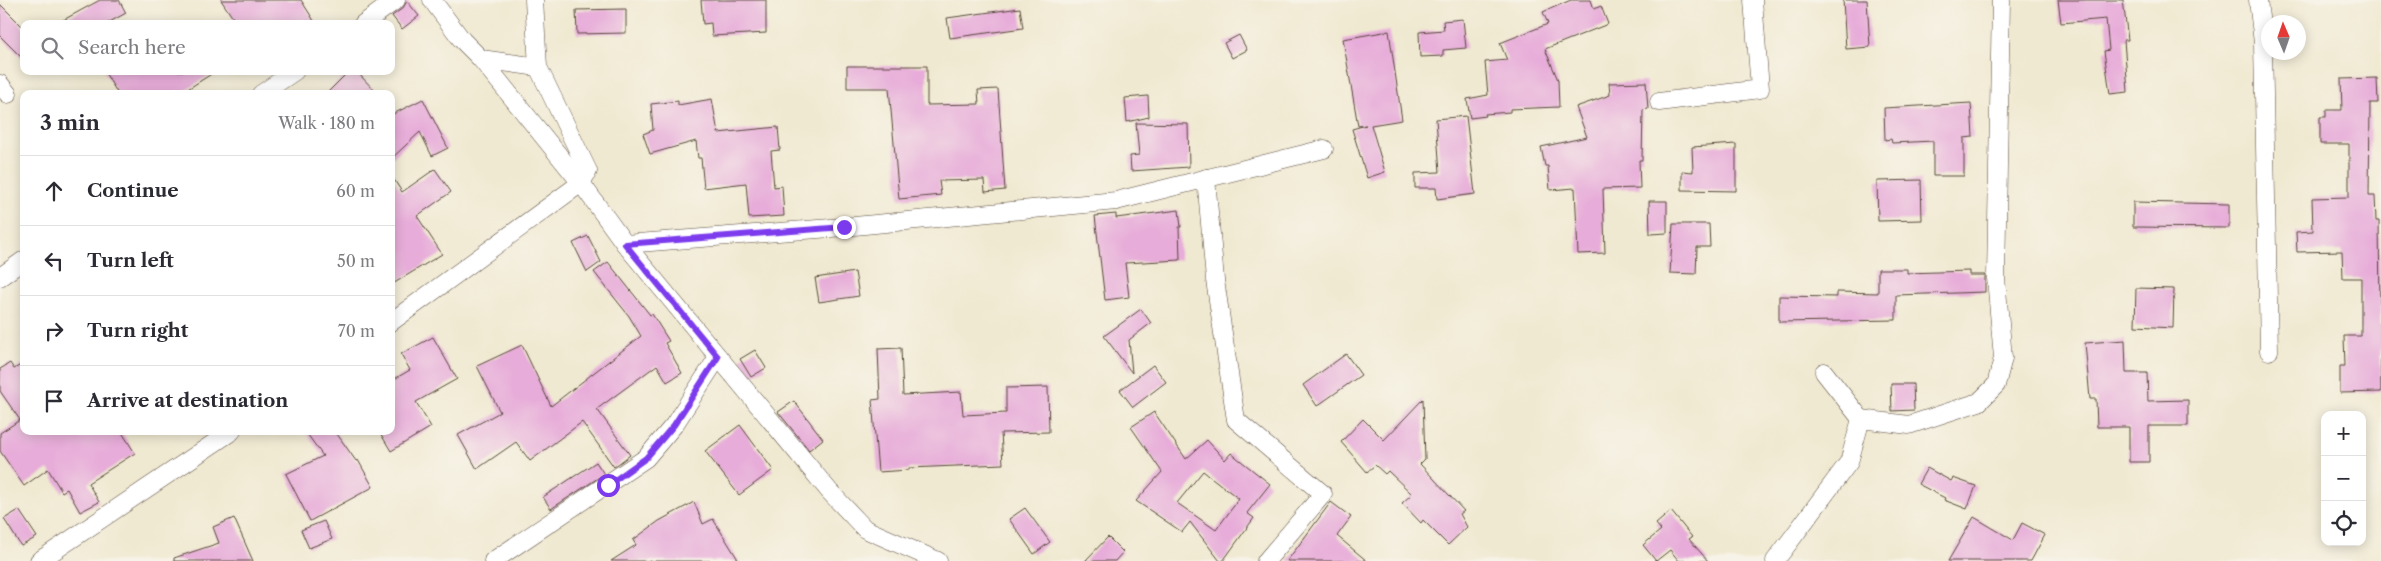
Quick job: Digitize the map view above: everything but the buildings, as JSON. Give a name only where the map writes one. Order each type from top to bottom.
[{"type":"street","points":[[368,20],[396,0]]},
{"type":"street","points":[[432,0],[462,40],[481,59],[581,183],[625,244],[830,492],[866,529],[938,561]]},
{"type":"street","points":[[395,319],[581,183],[588,171],[538,67],[534,0]]},
{"type":"street","points":[[1659,102],[1760,89],[1754,0]]},
{"type":"street","points":[[1824,372],[1861,419],[1909,425],[1979,402],[1996,385],[2003,358],[1996,278],[2002,0]]},
{"type":"street","points":[[2258,0],[2263,43],[2269,351]]},
{"type":"street","points":[[481,59],[538,67]]},
{"type":"street","points":[[267,90],[289,75]]},
{"type":"street","points":[[625,244],[844,227],[1116,200],[1324,149]]},
{"type":"street","points":[[1206,178],[1215,280],[1236,420],[1323,494],[1266,561]]},
{"type":"street","points":[[0,277],[20,263]]},
{"type":"street","points":[[493,561],[646,458],[674,425],[718,357]]},
{"type":"street","points":[[1775,561],[1849,462],[1861,419]]},
{"type":"street","points":[[39,561],[226,435]]},
{"type":"route","points":[[608,485],[646,458],[674,425],[718,357],[625,244],[844,227]]}]
